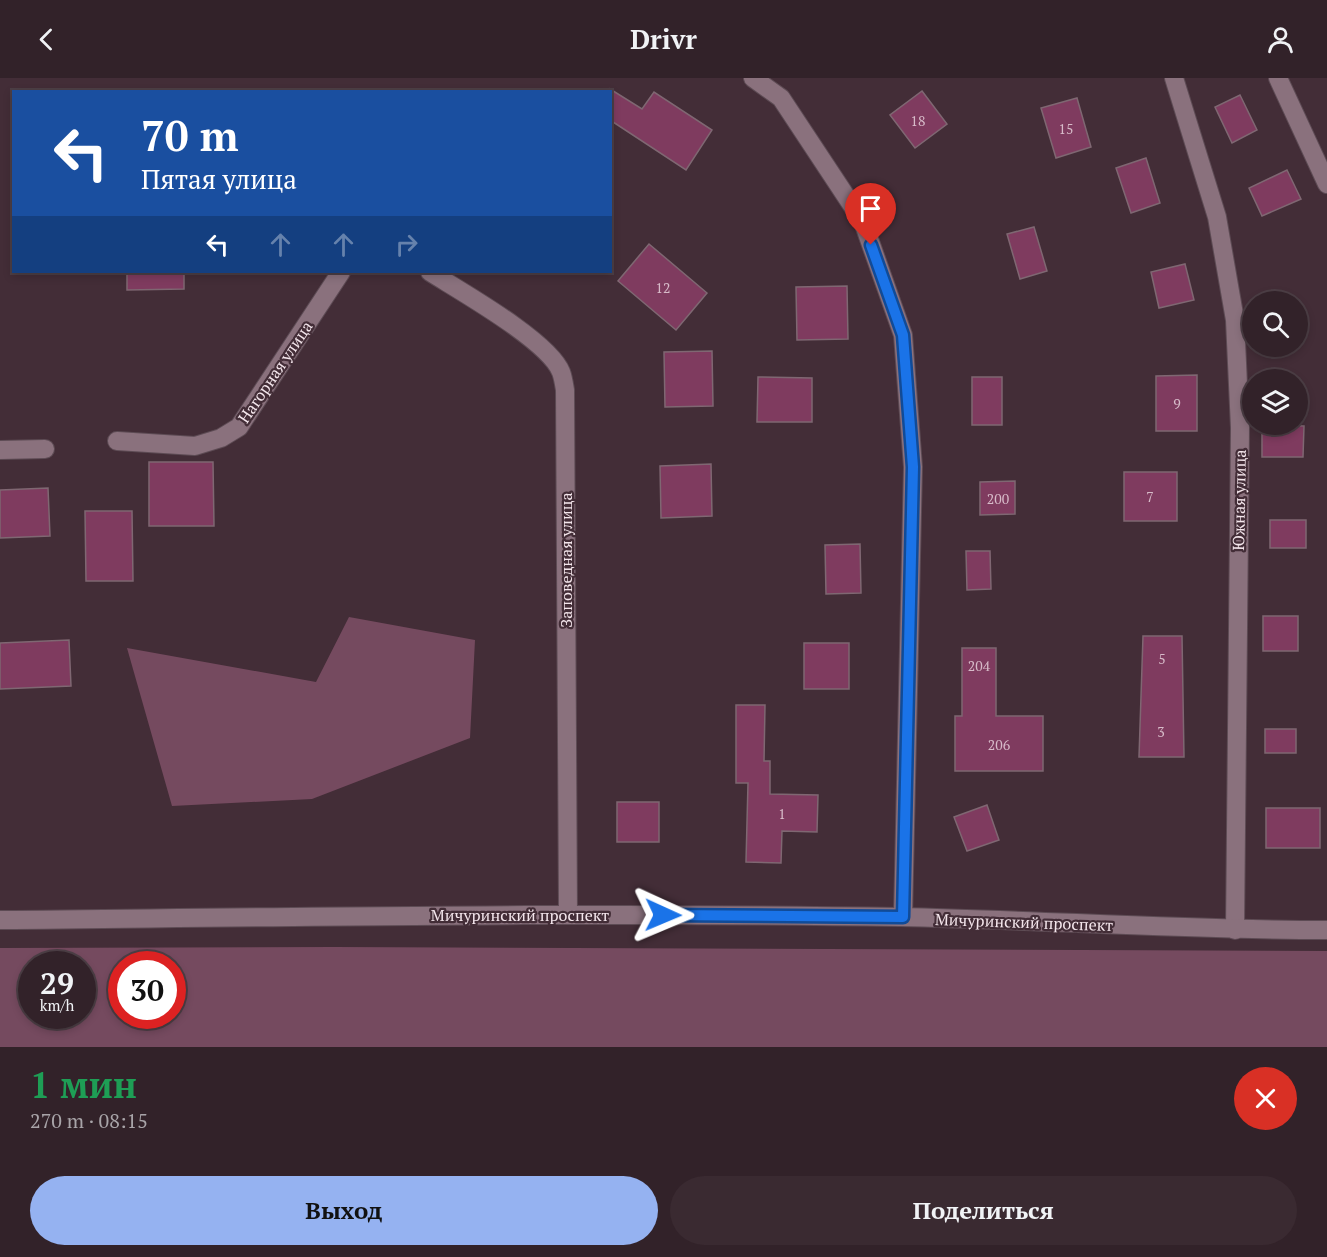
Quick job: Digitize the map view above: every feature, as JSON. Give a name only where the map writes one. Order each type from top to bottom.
[{"type":"street","points":[[753,78],[781,98],[863,222],[903,335],[913,467],[903,917]]},
{"type":"street","name":"Южная улица","points":[[1174,78],[1217,217],[1235,320],[1240,428],[1235,930]]},
{"type":"street","points":[[1278,78],[1327,184]]},
{"type":"street","name":"Нагорная улица","points":[[117,441],[195,446],[220,438],[239,427],[340,273]]},
{"type":"street","name":"Заповедная улица","points":[[432,273],[530,338],[546,351],[561,370],[565,390],[568,915]]},
{"type":"street","points":[[0,450],[45,449]]},
{"type":"street","name":"Мичуринский проспект","points":[[0,920],[568,915],[903,917],[1235,930],[1327,930]]},
{"type":"shaded area","points":[[349,617],[475,640],[470,738],[312,799],[172,806],[127,648],[316,682]]},
{"type":"shaded area","points":[[0,948],[1327,951],[1327,1047],[0,1047]]},
{"type":"building","points":[[612,90],[642,109],[654,92],[712,130],[686,170],[612,121]]},
{"type":"building","points":[[922,91],[947,124],[915,148],[890,115]]},
{"type":"building","points":[[1240,95],[1257,130],[1232,143],[1215,107]]},
{"type":"building","points":[[1077,98],[1091,147],[1056,158],[1041,108]]},
{"type":"building","points":[[1146,158],[1160,203],[1131,213],[1116,168]]},
{"type":"building","points":[[1287,170],[1301,199],[1262,216],[1249,188]]},
{"type":"building","points":[[1034,227],[1047,271],[1020,279],[1007,234]]},
{"type":"building","points":[[649,244],[707,293],[676,330],[618,281]]},
{"type":"building","points":[[1185,264],[1194,300],[1159,308],[1151,272]]},
{"type":"building","points":[[127,273],[184,273],[184,289],[127,290]]},
{"type":"building","points":[[847,286],[848,339],[797,340],[796,287]]},
{"type":"building","points":[[712,351],[713,406],[665,407],[664,352]]},
{"type":"building","points":[[1197,375],[1197,431],[1156,431],[1156,376]]},
{"type":"building","points":[[758,377],[812,378],[812,422],[757,422]]},
{"type":"building","points":[[972,377],[1002,377],[1002,425],[972,425]]},
{"type":"building","points":[[1262,435],[1304,435],[1303,457],[1262,457]]},
{"type":"building","points":[[149,462],[213,462],[214,526],[149,526]]},
{"type":"building","points":[[711,464],[712,516],[661,518],[660,466]]},
{"type":"building","points":[[1124,472],[1177,472],[1177,521],[1124,521]]},
{"type":"building","points":[[1015,481],[1015,514],[980,515],[980,482]]},
{"type":"building","points":[[48,488],[50,536],[0,538],[0,490]]},
{"type":"building","points":[[85,511],[132,511],[133,581],[86,581]]},
{"type":"building","points":[[1270,520],[1306,520],[1306,548],[1270,548]]},
{"type":"building","points":[[860,544],[861,593],[826,594],[825,545]]},
{"type":"building","points":[[966,551],[990,551],[991,589],[967,590]]},
{"type":"building","points":[[1263,616],[1298,616],[1298,651],[1263,651]]},
{"type":"building","points":[[1143,636],[1182,636],[1184,757],[1139,757]]},
{"type":"building","points":[[69,640],[71,686],[0,689],[0,643]]},
{"type":"building","points":[[804,643],[849,643],[849,689],[804,689]]},
{"type":"building","points":[[962,648],[996,648],[996,716],[1043,716],[1043,771],[955,771],[955,716],[962,716]]},
{"type":"building","points":[[736,705],[765,705],[764,761],[770,761],[770,794],[818,795],[817,832],[782,831],[781,863],[746,862],[748,783],[736,783]]},
{"type":"building","points":[[1265,729],[1296,729],[1296,753],[1265,753]]},
{"type":"building","points":[[617,802],[659,802],[659,842],[617,842]]},
{"type":"building","points":[[987,805],[999,840],[967,851],[954,817]]},
{"type":"building","points":[[1266,808],[1320,808],[1320,848],[1266,848]]},
{"type":"route","points":[[663,915],[903,917],[913,467],[903,335],[871,245]]}]
